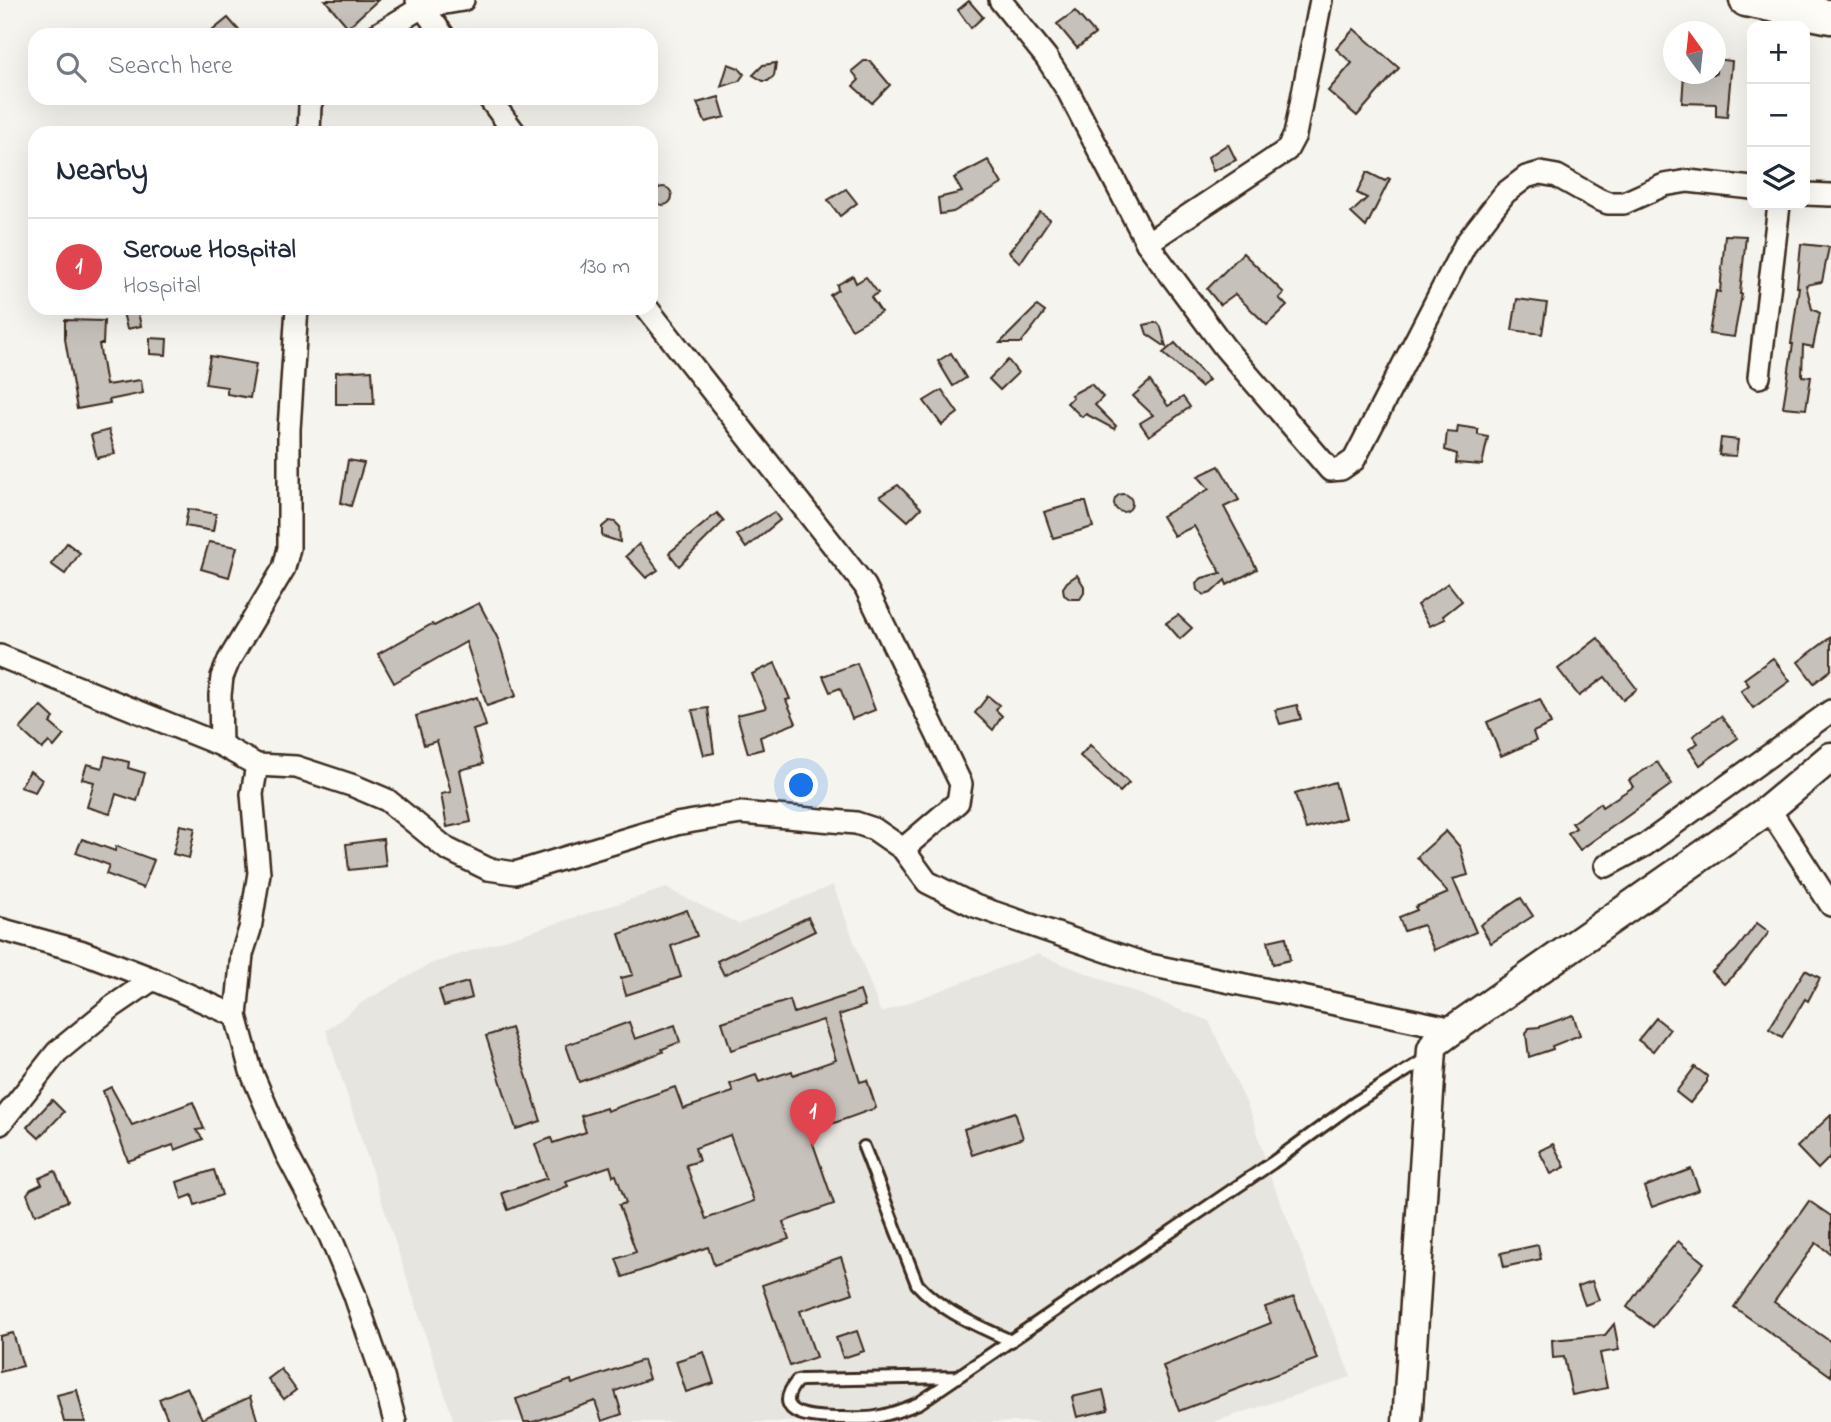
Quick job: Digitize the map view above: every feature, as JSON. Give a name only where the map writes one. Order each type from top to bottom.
[{"type":"main road","points":[[1746,0],[1831,17]]},
{"type":"street","points":[[386,28],[420,4],[463,0]]},
{"type":"street","points":[[1000,0],[1046,57],[1068,91],[1146,243],[1247,375],[1330,470],[1341,469],[1354,460],[1466,243],[1505,193],[1526,177],[1540,173],[1557,176],[1608,203],[1624,203],[1664,185],[1688,181],[1747,187]]},
{"type":"street","points":[[1146,243],[1287,150],[1295,135],[1321,0]]},
{"type":"street","points":[[420,4],[438,28]]},
{"type":"street","points":[[309,126],[310,105]]},
{"type":"street","points":[[494,105],[510,126]]},
{"type":"street","points":[[1810,194],[1831,195]]},
{"type":"street","points":[[1759,377],[1778,210]]},
{"type":"street","points":[[221,745],[222,677],[229,660],[284,568],[289,548],[289,429],[297,315]]},
{"type":"street","points":[[653,315],[865,586],[961,784],[958,802],[903,849]]},
{"type":"street","points":[[0,656],[221,745],[257,765],[296,767],[387,800],[460,857],[488,869],[515,873],[676,824],[741,813],[856,823],[874,829],[903,849],[927,882],[975,906],[1146,964],[1454,1029]]},
{"type":"street","points":[[1606,866],[1645,845],[1831,711]]},
{"type":"street","points":[[1407,1422],[1430,1057],[1436,1043],[1769,809],[1831,757]]},
{"type":"street","points":[[257,765],[252,794],[260,873],[250,929],[242,954],[236,1016],[251,1070],[281,1141],[330,1236],[354,1293],[383,1377],[395,1422]]},
{"type":"street","points":[[1769,809],[1831,905]]},
{"type":"street","points":[[0,929],[80,951],[153,979],[236,1016]]},
{"type":"street","points":[[0,1124],[57,1052],[112,1007],[153,979]]},
{"type":"lane","points":[[956,1377],[802,1380],[792,1387],[789,1402],[794,1411],[816,1418],[873,1418],[919,1403],[1272,1163],[1356,1102],[1430,1057]]},
{"type":"lane","points":[[864,1147],[917,1284],[929,1298],[949,1311],[1011,1340]]},
{"type":"shaded area","points":[[833,885],[881,1013],[1037,954],[1209,1021],[1253,1118],[1270,1176],[1351,1377],[1213,1422],[454,1422],[326,1031],[361,1003],[430,964],[666,888],[739,924]]},
{"type":"building","points":[[325,0],[378,0],[348,27]]},
{"type":"building","points":[[969,1],[983,17],[971,28],[958,10]]},
{"type":"building","points":[[1075,11],[1095,34],[1077,48],[1057,24]]},
{"type":"building","points":[[228,18],[237,28],[216,28]]},
{"type":"building","points":[[1354,29],[1399,68],[1357,116],[1328,91],[1352,63],[1336,49]]},
{"type":"building","points":[[1726,60],[1732,61],[1727,117],[1716,116],[1716,104],[1682,103],[1683,84],[1726,84]]},
{"type":"building","points":[[864,61],[870,61],[890,85],[872,103],[853,86],[859,80],[852,71]]},
{"type":"building","points":[[776,63],[774,76],[768,81],[753,75],[763,65]]},
{"type":"building","points":[[728,64],[739,68],[744,74],[739,81],[721,87]]},
{"type":"building","points":[[719,97],[725,117],[705,122],[697,103]]},
{"type":"building","points":[[1228,144],[1236,160],[1213,171],[1208,157]]},
{"type":"building","points":[[988,160],[1002,184],[953,212],[940,214],[938,198],[962,192],[954,178]]},
{"type":"building","points":[[1367,172],[1385,181],[1390,179],[1366,227],[1351,213],[1367,198],[1357,193]]},
{"type":"building","points":[[663,187],[671,193],[669,202],[663,205],[658,203],[658,189]]},
{"type":"building","points":[[846,189],[857,203],[840,216],[828,200]]},
{"type":"building","points":[[1040,212],[1050,219],[1020,263],[1009,252]]},
{"type":"building","points":[[1725,235],[1746,236],[1742,294],[1734,337],[1709,334],[1716,291],[1720,292]]},
{"type":"building","points":[[1801,244],[1829,247],[1822,282],[1806,285],[1812,309],[1820,313],[1813,347],[1803,345],[1802,376],[1811,377],[1806,409],[1783,407],[1793,344]]},
{"type":"building","points":[[1243,253],[1284,293],[1279,298],[1287,306],[1267,325],[1235,294],[1220,305],[1207,289]]},
{"type":"building","points":[[853,276],[856,283],[866,277],[878,293],[871,297],[881,312],[852,329],[830,295],[838,290],[837,285]]},
{"type":"building","points":[[1517,299],[1547,303],[1542,334],[1512,330]]},
{"type":"building","points":[[1037,306],[1045,312],[1021,343],[1000,343]]},
{"type":"building","points":[[124,315],[139,315],[141,326],[127,329]]},
{"type":"building","points":[[65,320],[104,321],[103,344],[99,344],[106,385],[141,380],[143,393],[77,409],[65,339]]},
{"type":"building","points":[[1158,323],[1161,327],[1166,347],[1147,334],[1144,325]]},
{"type":"building","points":[[150,338],[167,339],[166,355],[150,354]]},
{"type":"building","points":[[1175,343],[1209,380],[1201,387],[1163,353]]},
{"type":"building","points":[[951,353],[966,378],[953,386],[938,361]]},
{"type":"building","points":[[210,356],[256,364],[250,398],[227,394],[227,387],[205,384]]},
{"type":"building","points":[[1008,360],[1018,373],[1000,390],[989,379]]},
{"type":"building","points":[[372,370],[374,404],[336,404],[336,372]]},
{"type":"building","points":[[1150,381],[1168,406],[1183,397],[1190,407],[1149,436],[1140,423],[1153,415],[1133,396]]},
{"type":"building","points":[[1091,384],[1103,397],[1095,405],[1116,426],[1114,429],[1086,414],[1082,417],[1067,403],[1073,397],[1071,395]]},
{"type":"building","points":[[942,390],[958,413],[942,425],[924,401]]},
{"type":"building","points":[[1458,426],[1478,429],[1478,435],[1488,437],[1482,465],[1456,463],[1457,454],[1445,450],[1447,432],[1457,433]]},
{"type":"building","points":[[109,430],[115,454],[97,458],[91,435]]},
{"type":"building","points":[[1721,438],[1738,440],[1736,456],[1719,455]]},
{"type":"building","points":[[348,460],[364,463],[351,506],[341,503]]},
{"type":"building","points":[[1219,466],[1239,500],[1224,507],[1257,569],[1227,585],[1225,580],[1205,595],[1197,590],[1196,583],[1202,578],[1221,573],[1194,526],[1174,536],[1162,516],[1209,489],[1198,476]]},
{"type":"building","points":[[898,485],[921,508],[908,521],[880,496]]},
{"type":"building","points":[[1123,494],[1129,497],[1132,503],[1129,509],[1123,512],[1117,509],[1114,503],[1117,497]]},
{"type":"building","points":[[1086,502],[1093,527],[1053,538],[1044,512]]},
{"type":"building","points":[[188,509],[216,514],[213,531],[185,526]]},
{"type":"building","points":[[774,512],[780,520],[746,548],[737,535]]},
{"type":"building","points":[[717,513],[724,521],[679,566],[669,553]]},
{"type":"building","points":[[609,521],[619,526],[620,542],[602,536],[602,527]]},
{"type":"building","points":[[209,542],[237,547],[229,577],[201,569]]},
{"type":"building","points":[[67,543],[80,553],[65,574],[51,564]]},
{"type":"building","points":[[639,544],[658,570],[646,578],[626,556]]},
{"type":"building","points":[[1077,575],[1084,586],[1084,593],[1080,599],[1070,599],[1064,595],[1063,588]]},
{"type":"building","points":[[1448,583],[1462,601],[1443,616],[1445,619],[1430,626],[1417,605]]},
{"type":"building","points":[[479,603],[498,639],[516,696],[487,706],[466,642],[394,683],[378,654],[432,624],[434,626]]},
{"type":"building","points":[[1178,615],[1192,628],[1180,639],[1166,623]]},
{"type":"building","points":[[1831,637],[1831,670],[1814,683],[1798,662]]},
{"type":"building","points":[[1598,638],[1637,689],[1623,700],[1605,677],[1579,696],[1558,669]]},
{"type":"building","points":[[1773,658],[1790,681],[1753,708],[1741,691],[1749,685],[1744,679]]},
{"type":"building","points":[[775,663],[790,699],[786,700],[796,723],[760,737],[763,749],[748,753],[737,715],[766,708],[752,674]]},
{"type":"building","points":[[857,663],[875,710],[852,719],[840,688],[830,692],[823,676]]},
{"type":"building","points":[[988,696],[999,705],[996,710],[1002,716],[993,730],[975,713]]},
{"type":"building","points":[[477,697],[486,726],[473,730],[483,764],[460,770],[471,822],[447,827],[441,794],[451,792],[437,741],[424,745],[416,716]]},
{"type":"building","points":[[1540,699],[1551,724],[1533,732],[1536,741],[1501,756],[1487,722]]},
{"type":"building","points":[[1297,705],[1301,719],[1280,724],[1275,710]]},
{"type":"building","points":[[41,706],[54,718],[50,723],[64,735],[54,747],[49,742],[42,749],[20,729]]},
{"type":"building","points":[[708,708],[714,753],[704,755],[692,710]]},
{"type":"building","points":[[1721,716],[1738,738],[1700,765],[1689,749],[1698,743],[1693,736]]},
{"type":"building","points":[[1090,745],[1129,783],[1120,792],[1080,756]]},
{"type":"building","points":[[105,756],[129,762],[128,768],[145,773],[137,801],[116,794],[110,814],[87,807],[94,782],[82,779],[87,764],[102,768]]},
{"type":"building","points":[[1657,762],[1672,784],[1580,850],[1568,833],[1576,828],[1572,823],[1600,803],[1602,807],[1633,787],[1629,780]]},
{"type":"building","points":[[30,771],[42,780],[35,792],[20,787]]},
{"type":"building","points":[[1335,782],[1345,818],[1306,829],[1295,794]]},
{"type":"building","points":[[180,825],[195,828],[189,858],[173,854]]},
{"type":"building","points":[[1446,831],[1460,847],[1468,875],[1453,879],[1476,932],[1434,950],[1423,925],[1404,931],[1399,917],[1448,893],[1417,857]]},
{"type":"building","points":[[82,839],[115,851],[116,846],[154,860],[143,888],[106,874],[109,865],[76,853]]},
{"type":"building","points":[[383,839],[386,866],[349,870],[346,844]]},
{"type":"building","points":[[1521,898],[1533,916],[1491,943],[1480,925]]},
{"type":"building","points":[[687,910],[697,936],[671,946],[681,977],[626,995],[621,978],[633,975],[619,934]]},
{"type":"building","points":[[808,917],[815,931],[724,975],[717,961]]},
{"type":"building","points":[[1757,923],[1769,932],[1743,966],[1724,984],[1712,972],[1736,950]]},
{"type":"building","points":[[1286,937],[1290,960],[1273,964],[1268,941]]},
{"type":"building","points":[[1805,970],[1820,978],[1808,1001],[1805,999],[1782,1037],[1769,1029]]},
{"type":"building","points":[[468,982],[472,998],[444,1006],[439,990]]},
{"type":"building","points":[[860,991],[865,1006],[839,1015],[860,1082],[867,1080],[876,1108],[809,1132],[834,1204],[783,1222],[789,1239],[714,1265],[708,1247],[623,1277],[616,1259],[636,1252],[619,1205],[626,1203],[610,1166],[566,1181],[568,1186],[508,1210],[502,1193],[547,1178],[535,1144],[551,1138],[553,1143],[586,1132],[581,1116],[606,1108],[607,1111],[675,1087],[683,1109],[733,1092],[730,1084],[756,1075],[759,1082],[792,1071],[793,1075],[836,1060],[823,1020],[731,1050],[722,1022],[790,1000],[794,1013]],"holes":[[[730,1135],[754,1201],[706,1219],[686,1165],[699,1161],[695,1148]]]},
{"type":"building","points":[[1573,1015],[1580,1035],[1552,1046],[1553,1049],[1529,1057],[1526,1034],[1529,1028]]},
{"type":"building","points":[[1656,1018],[1670,1029],[1653,1051],[1638,1040]]},
{"type":"building","points":[[629,1022],[635,1039],[675,1025],[680,1042],[662,1049],[663,1052],[579,1082],[566,1045]]},
{"type":"building","points":[[511,1028],[541,1121],[516,1129],[486,1036]]},
{"type":"building","points":[[1695,1067],[1707,1076],[1707,1082],[1690,1103],[1676,1092]]},
{"type":"building","points":[[111,1087],[132,1125],[193,1102],[204,1129],[196,1130],[203,1139],[175,1150],[173,1145],[128,1161],[103,1091]]},
{"type":"building","points":[[52,1100],[64,1112],[39,1138],[27,1127]]},
{"type":"building","points":[[1015,1112],[1023,1138],[972,1155],[964,1129]]},
{"type":"building","points":[[1831,1115],[1831,1156],[1818,1169],[1797,1147]]},
{"type":"building","points":[[1553,1144],[1565,1167],[1551,1174],[1539,1151]]},
{"type":"building","points":[[1691,1169],[1699,1190],[1652,1207],[1644,1187]]},
{"type":"building","points":[[214,1170],[222,1195],[195,1205],[192,1195],[182,1199],[177,1182]]},
{"type":"building","points":[[55,1171],[68,1201],[35,1215],[27,1194],[42,1184],[39,1178]]},
{"type":"building","points":[[1809,1201],[1831,1216],[1831,1254],[1816,1243],[1774,1302],[1831,1342],[1831,1376],[1734,1307]]},
{"type":"building","points":[[1678,1241],[1704,1263],[1653,1327],[1627,1307]]},
{"type":"building","points":[[1538,1245],[1541,1259],[1504,1267],[1501,1253]]},
{"type":"building","points":[[841,1257],[853,1293],[800,1311],[816,1357],[790,1366],[762,1285]]},
{"type":"building","points":[[1592,1281],[1599,1300],[1585,1305],[1578,1286]]},
{"type":"building","points":[[1294,1297],[1317,1359],[1179,1411],[1163,1366],[1271,1323],[1265,1307]]},
{"type":"building","points":[[1614,1324],[1619,1350],[1600,1353],[1607,1388],[1572,1395],[1564,1357],[1553,1358],[1552,1340],[1605,1335]]},
{"type":"building","points":[[857,1331],[864,1351],[843,1358],[836,1338]]},
{"type":"building","points":[[13,1333],[23,1366],[0,1372],[0,1336]]},
{"type":"building","points":[[704,1352],[714,1383],[686,1392],[676,1361]]},
{"type":"building","points":[[643,1360],[649,1379],[615,1391],[622,1414],[602,1421],[595,1401],[533,1422],[524,1422],[516,1399],[571,1380],[572,1384]]},
{"type":"building","points":[[281,1369],[296,1390],[284,1399],[268,1379]]},
{"type":"building","points":[[187,1387],[202,1419],[250,1397],[258,1422],[169,1422],[159,1399]]},
{"type":"building","points":[[77,1390],[85,1422],[64,1422],[57,1395]]},
{"type":"building","points":[[1103,1390],[1108,1410],[1077,1417],[1072,1397]]},
{"type":"place","name":"Serowe Hospital","points":[[813,1147]]}]
